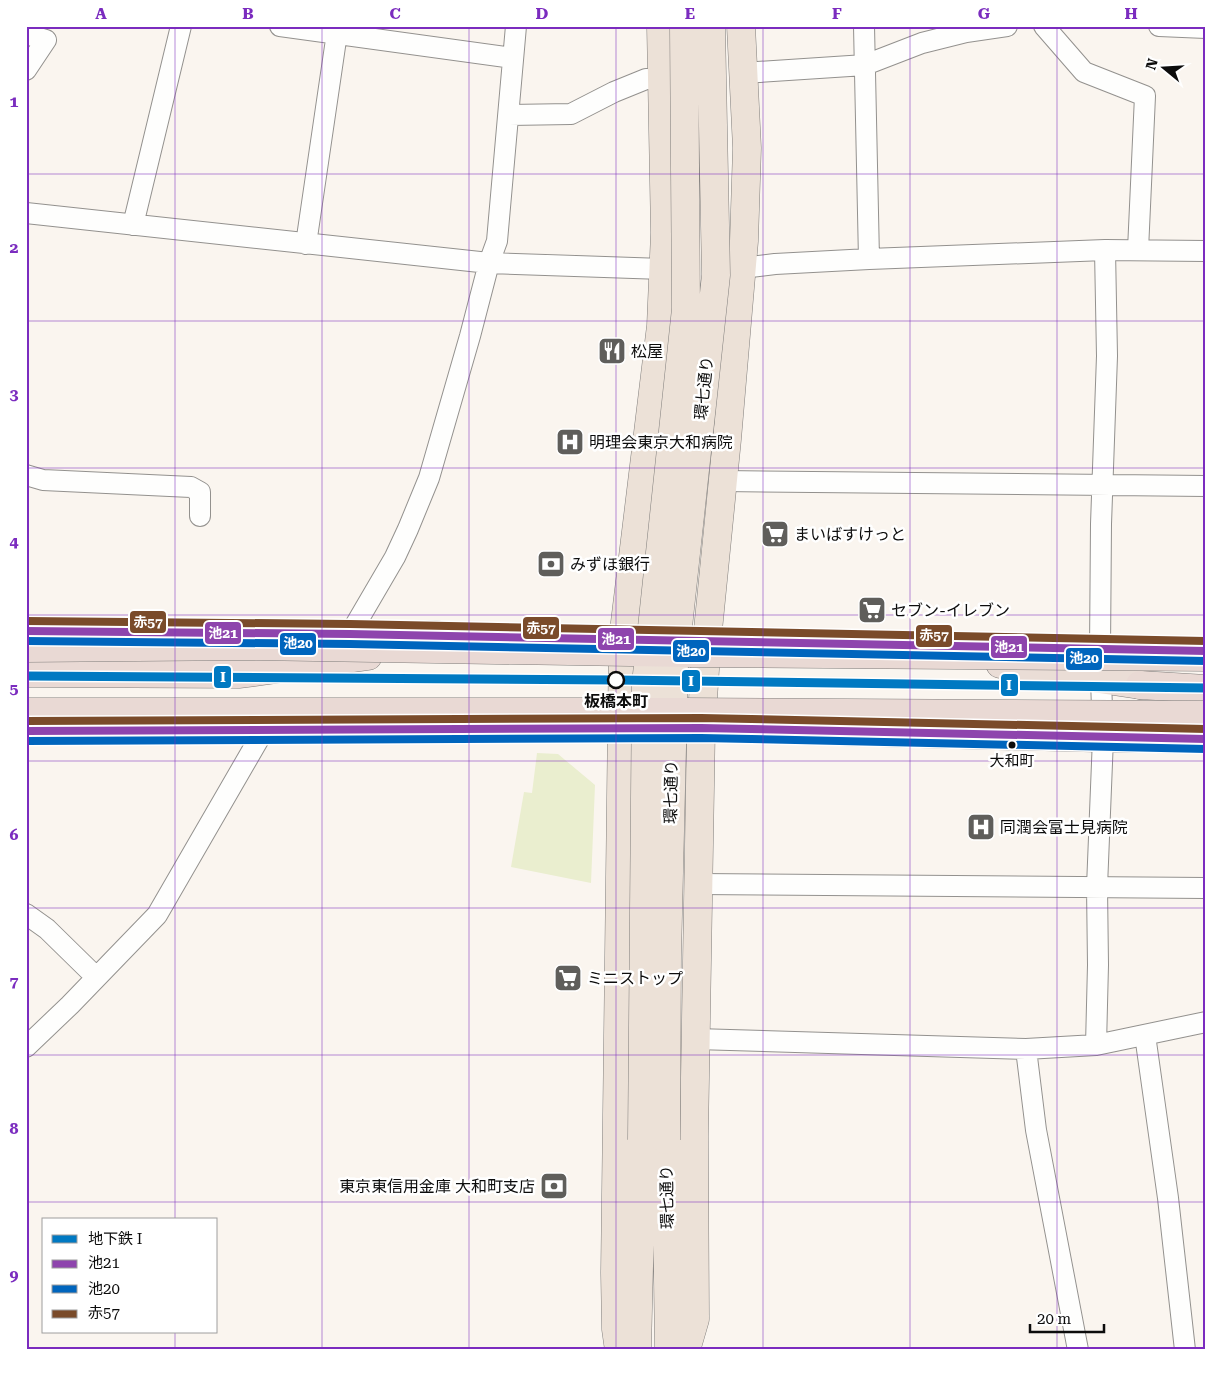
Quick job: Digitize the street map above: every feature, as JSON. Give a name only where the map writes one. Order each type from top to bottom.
[{"type":"highway","points":[[26,631],[707,640],[1206,651]]},
{"type":"highway","points":[[26,673],[240,674],[499,637]]},
{"type":"highway","points":[[870,644],[1140,685],[1206,690]]},
{"type":"highway","points":[[26,648],[248,646],[690,653],[1206,657]]},
{"type":"highway","points":[[26,712],[694,712],[1206,715]]},
{"type":"highway","points":[[26,721],[474,721],[506,728]]},
{"type":"highway","points":[[26,731],[621,727],[1206,739]]},
{"type":"main road","points":[[619,1350],[616,1329],[615,1273],[623,639],[661,326],[665,233],[660,26]]},
{"type":"main road","name":"環七通り","points":[[669,1350],[654,1140],[646,684],[686,309],[684,26]]},
{"type":"main road","name":"環七通り","points":[[637,1350],[667,957],[674,664],[716,275],[711,26]]},
{"type":"main road","points":[[686,1350],[694,1320],[694,1136],[701,728],[707,640],[742,268],[747,148],[741,26]]},
{"type":"street","points":[[132,225],[181,26]]},
{"type":"street","points":[[280,26],[337,30],[513,58]]},
{"type":"street","points":[[350,634],[395,557],[429,478],[490,263],[498,241],[516,26]]},
{"type":"street","points":[[864,26],[870,259]]},
{"type":"street","points":[[743,73],[865,65],[922,43],[966,32],[1007,26]]},
{"type":"street","points":[[1044,26],[1084,72],[1144,96],[1138,250]]},
{"type":"street","points":[[1159,26],[1206,28]]},
{"type":"street","points":[[306,244],[337,30]]},
{"type":"street","points":[[26,34],[46,40],[26,70]]},
{"type":"street","points":[[509,115],[571,114],[614,92],[646,79],[662,79]]},
{"type":"street","points":[[26,213],[490,263],[663,269]]},
{"type":"street","points":[[1096,1045],[1097,887],[1103,738],[1100,650],[1106,356],[1105,250]]},
{"type":"street","points":[[742,268],[775,264],[870,259],[1105,250],[1206,251]]},
{"type":"street","points":[[26,475],[43,480],[191,487],[200,492],[200,516]]},
{"type":"street","points":[[723,481],[1206,486]]},
{"type":"street","points":[[26,1047],[157,915],[264,730]]},
{"type":"street","points":[[698,884],[1206,888]]},
{"type":"street","points":[[26,914],[47,929],[96,977]]},
{"type":"street","points":[[696,1039],[1026,1049],[1096,1045],[1206,1022]]},
{"type":"street","points":[[1145,1035],[1168,1198],[1185,1350]]},
{"type":"street","points":[[1026,1049],[1036,1130],[1078,1350]]},
{"type":"green space","points":[[537,753],[558,754],[595,785],[591,883],[511,867],[524,792],[532,793]]},
{"type":"metro line","name":"I","points":[[26,676],[617,680],[1206,688]]},
{"type":"transit line","name":"赤57","points":[[26,621],[350,624],[1206,641]]},
{"type":"transit line","name":"池21","points":[[26,631],[350,634],[1206,651]]},
{"type":"transit line","name":"池20","points":[[26,641],[350,644],[1206,661]]},
{"type":"transit line","name":"赤57","points":[[26,721],[701,718],[1206,729]]},
{"type":"transit line","name":"池21","points":[[26,731],[701,728],[1206,739]]},
{"type":"transit line","name":"池20","points":[[26,741],[701,738],[1206,749]]},
{"type":"place","name":"松屋","points":[[612,351]]},
{"type":"place","name":"明理会東京大和病院","points":[[570,442]]},
{"type":"place","name":"まいばすけっと","points":[[775,534]]},
{"type":"place","name":"みずほ銀行","points":[[551,564]]},
{"type":"place","name":"セブン-イレブン","points":[[872,610]]},
{"type":"place","name":"板橋本町","points":[[616,680]]},
{"type":"place","name":"大和町","points":[[1012,745]]},
{"type":"place","name":"同潤会富士見病院","points":[[981,827]]},
{"type":"place","name":"ミニストップ","points":[[568,978]]},
{"type":"place","name":"東京東信用金庫 大和町支店","points":[[554,1186]]}]
